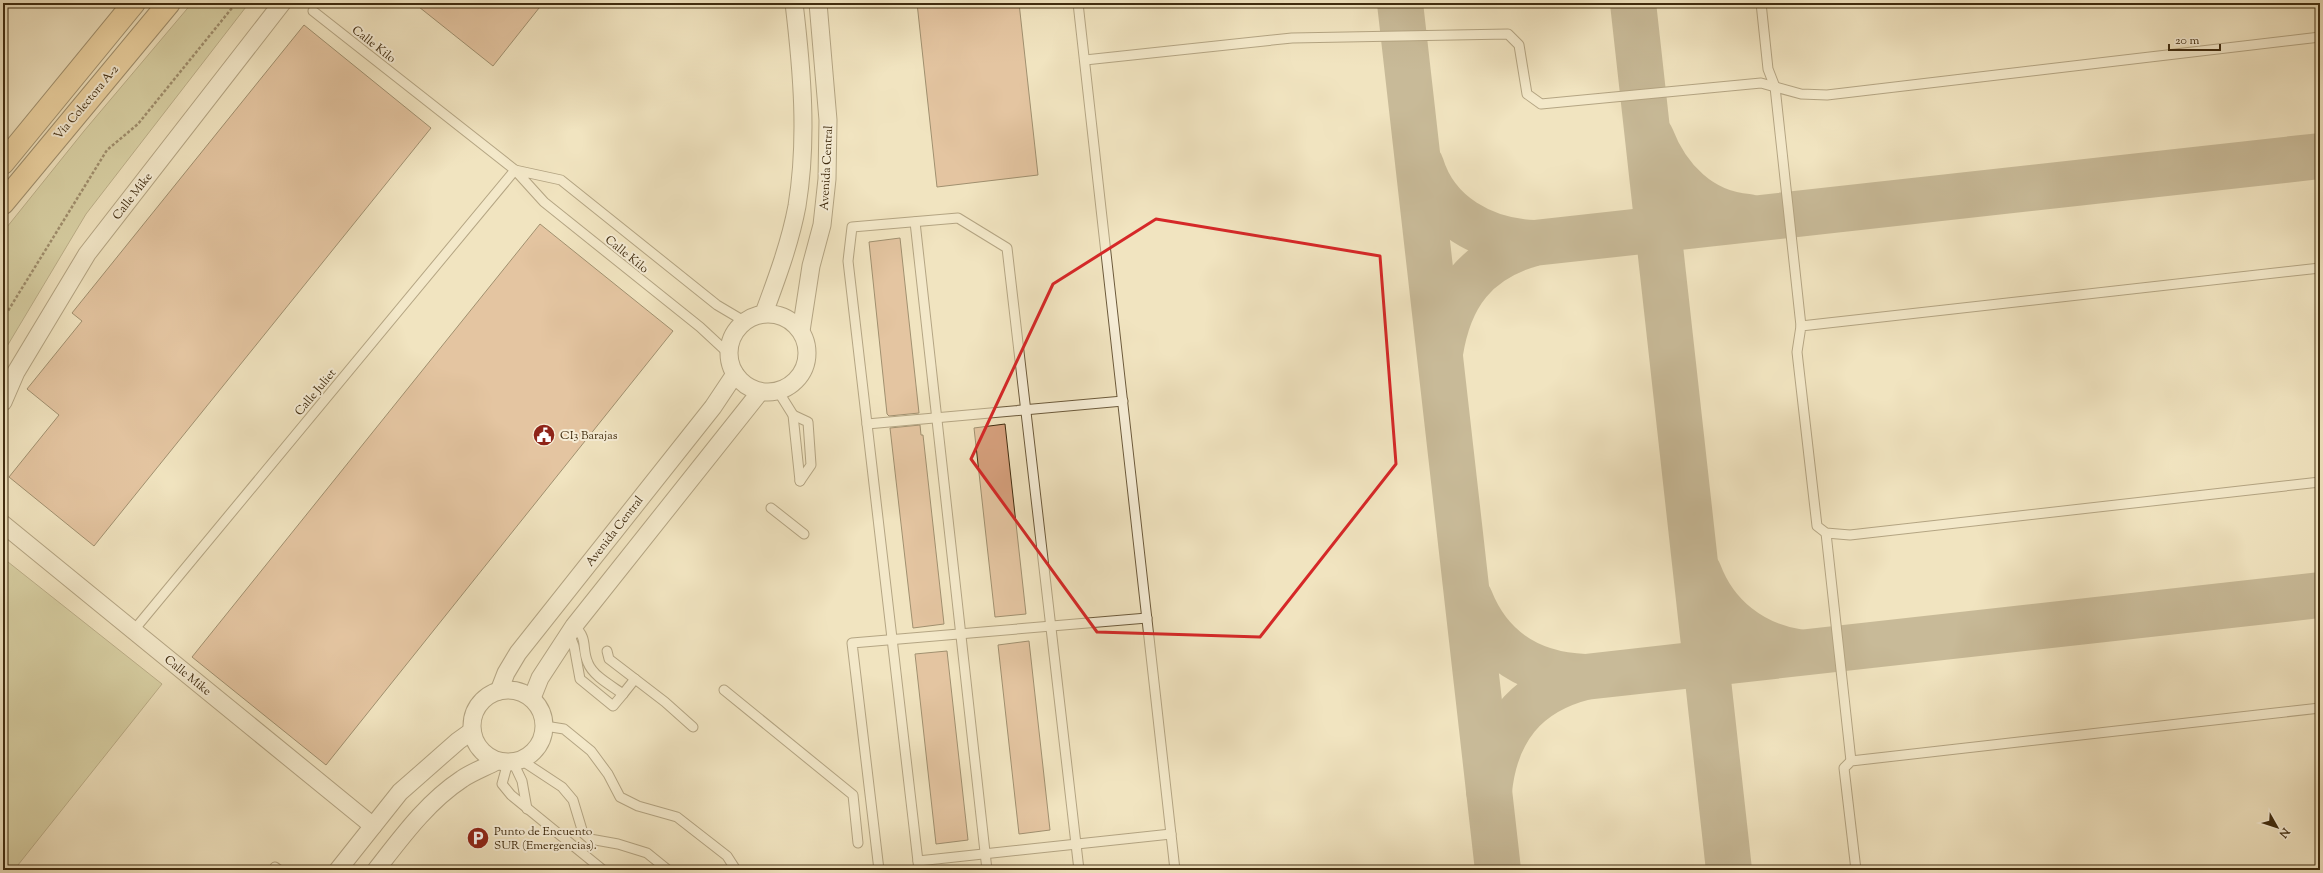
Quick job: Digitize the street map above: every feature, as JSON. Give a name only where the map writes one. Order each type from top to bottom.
[{"type":"main road","points":[[3,163],[134,3]]},
{"type":"main road","name":"Vía Colectora A-2","points":[[3,202],[169,3]]},
{"type":"street","name":"Calle Mike","points":[[3,402],[16,372],[86,254],[282,3]]},
{"type":"street","name":"Avenida Central","points":[[764,313],[784,258],[797,207],[801,174],[803,133],[799,45],[794,3]]},
{"type":"street","name":"Avenida Central","points":[[801,331],[811,266],[822,224],[827,179],[828,120],[818,3]]},
{"type":"street","points":[[764,313],[780,315],[792,320],[801,331],[807,346],[808,359],[802,373],[793,383],[778,391],[760,392],[743,384],[734,374],[728,352],[733,334],[744,321],[764,313]]},
{"type":"street","name":"Avenida Central","points":[[499,691],[506,673],[518,653],[713,407],[734,374]]},
{"type":"street","points":[[532,698],[540,678],[572,630],[760,392]]},
{"type":"street","name":"Calle Mike","points":[[3,524],[374,826]]},
{"type":"street","points":[[376,870],[411,826],[434,802],[462,778],[510,761],[534,752],[542,740],[545,726],[541,710],[532,698],[516,690],[499,691],[484,700],[474,714],[472,732],[477,744],[486,754],[510,761]]},
{"type":"street","points":[[338,870],[400,792],[458,741],[472,732]]},
{"type":"lane","points":[[1078,3],[1175,870]]},
{"type":"lane","points":[[1761,3],[1768,69],[1775,87],[1801,326],[1797,352],[1817,526],[1826,533],[1836,536],[1850,535],[2320,482]]},
{"type":"lane","name":"Calle Kilo","points":[[313,12],[515,170],[544,202],[700,327],[728,352]]},
{"type":"lane","points":[[1085,60],[1292,38],[1508,34],[1520,45],[1526,94],[1541,104],[1761,82],[1801,94],[1827,95],[2320,37]]},
{"type":"lane","name":"Calle Kilo","points":[[515,170],[561,180],[717,305],[744,321]]},
{"type":"lane","name":"Calle Juliet","points":[[134,630],[515,170]]},
{"type":"lane","points":[[1079,870],[1076,844],[1051,626],[1007,248],[958,218],[852,227],[848,261],[918,865],[986,854],[1076,844],[1171,834]]},
{"type":"lane","points":[[915,222],[987,870]]},
{"type":"lane","points":[[1801,326],[2320,268]]},
{"type":"lane","points":[[778,391],[793,415],[800,481],[811,465],[808,422],[793,415]]},
{"type":"lane","points":[[867,424],[1026,411],[1123,401]]},
{"type":"lane","points":[[771,508],[804,534]]},
{"type":"lane","points":[[1826,533],[1851,761]]},
{"type":"lane","points":[[879,870],[852,643],[1147,618]]},
{"type":"lane","points":[[572,630],[580,679],[613,706],[635,679]]},
{"type":"lane","points":[[572,630],[584,639],[588,663],[594,672],[623,694]]},
{"type":"lane","points":[[607,651],[609,659],[693,727]]},
{"type":"lane","points":[[724,690],[853,795],[858,843]]},
{"type":"lane","points":[[1856,870],[1844,768],[1851,761],[2320,708]]},
{"type":"lane","points":[[545,726],[564,729],[591,751],[608,774],[620,797],[638,806],[677,817],[727,856],[736,870]]},
{"type":"lane","points":[[510,761],[502,784],[527,809],[603,870]]},
{"type":"lane","points":[[510,761],[522,781],[527,809]]},
{"type":"lane","points":[[510,761],[562,787],[573,800],[583,833],[590,839],[618,844],[647,853],[668,870]]},
{"type":"path","points":[[3,319],[107,150],[138,124],[236,3]]},
{"type":"highlighted area","points":[[1156,219],[1380,256],[1396,464],[1260,637],[1097,632],[971,459],[1053,284]]},
{"type":"shaded area","points":[[192,3],[249,3],[86,214],[3,353],[3,232],[84,131]]},
{"type":"shaded area","points":[[3,558],[162,684],[14,870],[3,870]]},
{"type":"building","points":[[414,3],[543,3],[493,66]]},
{"type":"building","points":[[917,3],[1019,3],[1038,175],[937,187]]},
{"type":"building","points":[[304,25],[431,128],[94,546],[9,477],[59,415],[27,389],[82,321],[72,313]]},
{"type":"building","points":[[540,224],[673,331],[326,765],[192,657]]},
{"type":"building","points":[[900,238],[919,413],[889,416],[887,414],[869,242]]},
{"type":"building","points":[[1005,424],[1026,614],[995,617],[974,428]]},
{"type":"building","points":[[920,425],[921,435],[923,435],[944,624],[913,628],[890,428]]},
{"type":"building","points":[[1029,641],[1050,830],[1019,834],[998,645]]},
{"type":"building","points":[[947,651],[968,840],[936,844],[915,654]]},
{"type":"taxiway","points":[[1400,3],[1498,870]]},
{"type":"taxiway","points":[[1633,3],[1729,870]]},
{"type":"taxiway","points":[[1651,137],[1666,167],[1688,192],[1715,209],[1748,217]]},
{"type":"taxiway","points":[[1440,353],[1444,332],[1450,314],[1458,297],[1469,282],[1481,270],[1496,259],[1514,250],[1534,243],[2320,156]]},
{"type":"taxiway","points":[[1421,165],[1428,183],[1438,198],[1450,211],[1464,222],[1480,231],[1497,237],[1534,243]]},
{"type":"taxiway","points":[[1699,573],[1715,602],[1725,615],[1737,626],[1765,643],[1797,652]]},
{"type":"taxiway","points":[[1489,791],[1492,769],[1498,750],[1506,733],[1517,717],[1530,704],[1546,693],[1564,684],[1585,677],[2320,595]]},
{"type":"taxiway","points":[[1470,599],[1478,617],[1489,632],[1501,646],[1515,656],[1530,665],[1547,671],[1585,677]]},
{"type":"place","name":"CI3 Barajas","points":[[544,435]]},
{"type":"place","name":"Punto de Encuento SUR (Emergencias).","points":[[478,838]]}]
